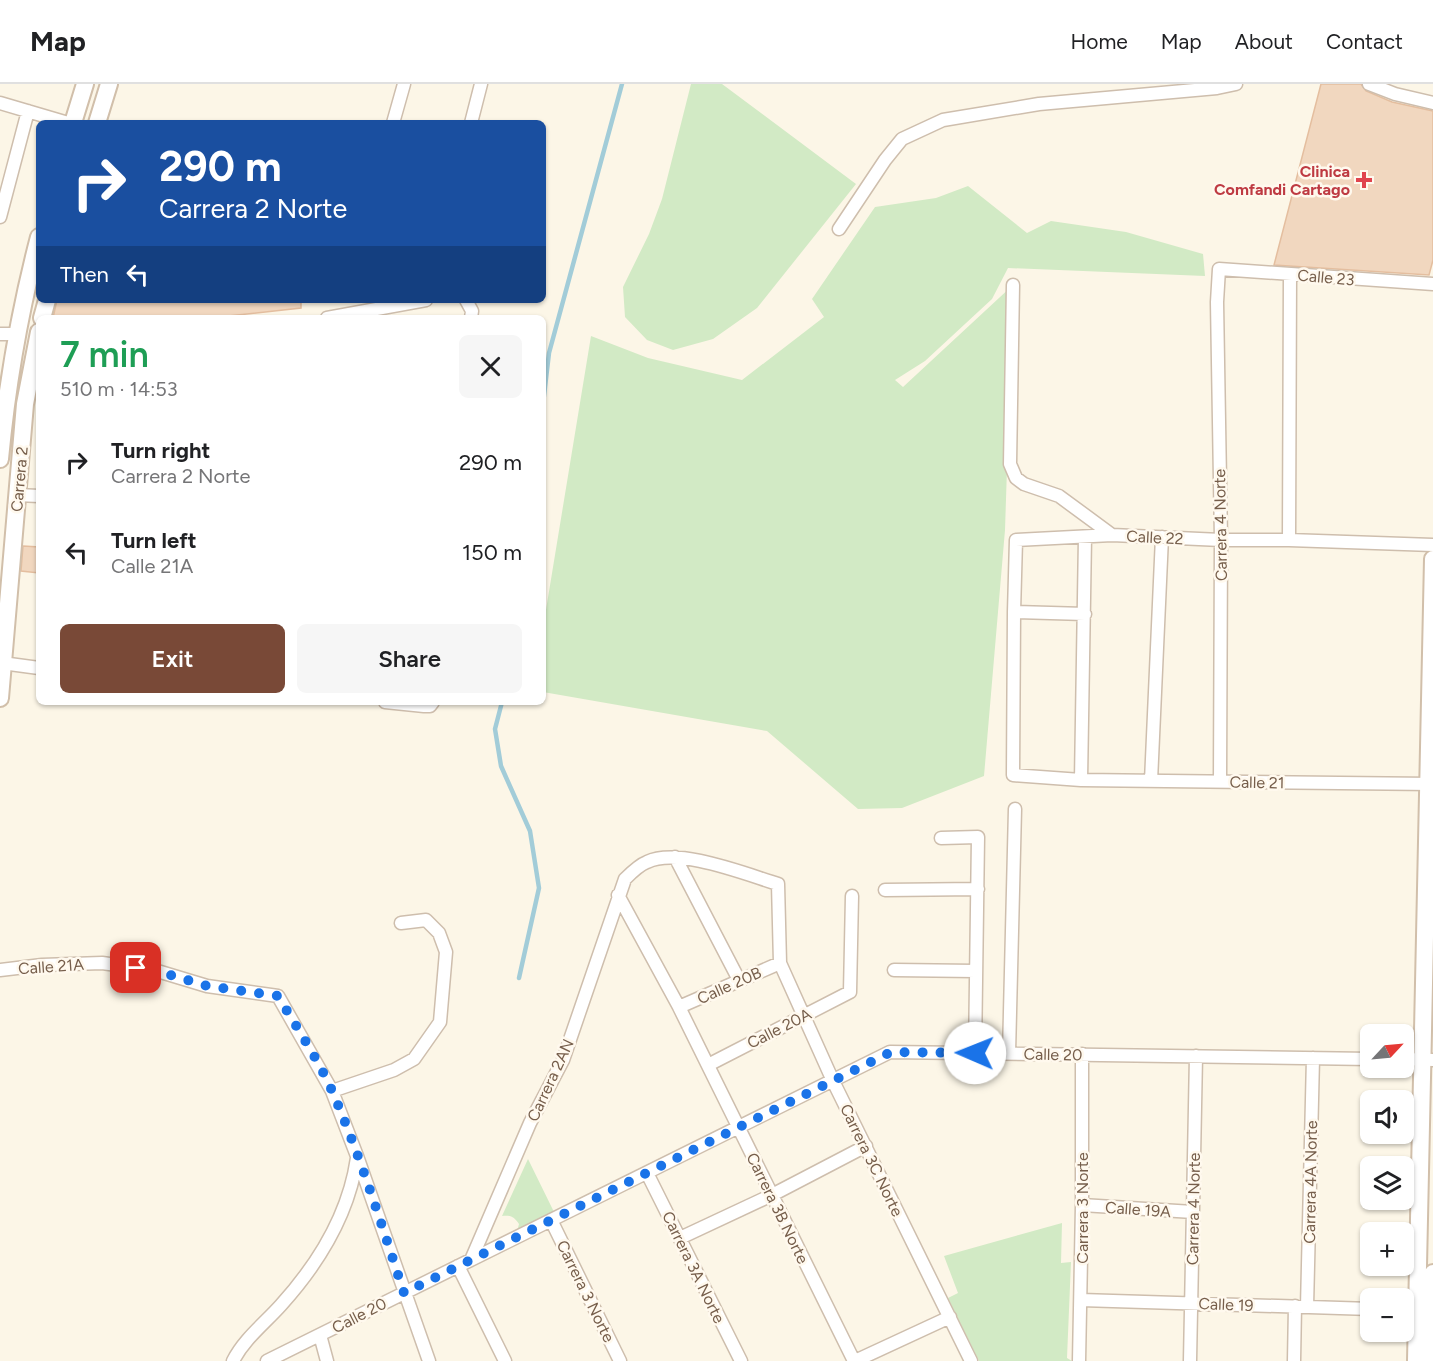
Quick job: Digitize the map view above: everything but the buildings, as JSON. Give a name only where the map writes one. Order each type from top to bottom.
[{"type":"street","points":[[74,120],[86,84]]},
{"type":"street","points":[[99,120],[109,84]]},
{"type":"street","points":[[394,120],[404,84]]},
{"type":"street","points":[[472,120],[481,84]]},
{"type":"street","points":[[839,229],[885,160],[902,139],[943,120],[1039,104],[1218,88],[1236,84]]},
{"type":"street","points":[[1369,84],[1395,94],[1433,103]]},
{"type":"street","points":[[0,103],[58,120]]},
{"type":"street","points":[[0,217],[28,111]]},
{"type":"street","name":"Carrera 2","points":[[0,459],[2,408],[36,249]]},
{"type":"street","name":"Calle 23","points":[[1219,269],[1433,284]]},
{"type":"street","name":"Carrera 4 Norte","points":[[1219,269],[1217,302],[1221,540],[1221,781]]},
{"type":"street","points":[[1289,540],[1290,274]]},
{"type":"street","name":"Calle 22","points":[[1013,285],[1010,464],[1016,478],[1024,484],[1059,495],[1112,535],[1433,545]]},
{"type":"street","points":[[357,315],[387,312],[416,303]]},
{"type":"street","points":[[0,334],[18,334]]},
{"type":"street","name":"Carrera 2","points":[[0,698],[26,404],[36,349]]},
{"type":"street","points":[[17,495],[36,496]]},
{"type":"street","points":[[1085,614],[1014,612],[1016,540],[1112,535]]},
{"type":"street","points":[[1081,780],[1085,537]]},
{"type":"street","points":[[1151,781],[1162,537]]},
{"type":"street","points":[[1416,1361],[1422,1310],[1433,559]]},
{"type":"street","name":"Calle 21","points":[[1014,612],[1013,775],[1081,780],[1430,784]]},
{"type":"street","points":[[2,663],[36,668]]},
{"type":"street","points":[[414,705],[431,705]]},
{"type":"street","points":[[1009,1053],[1015,808]]},
{"type":"street","points":[[941,838],[978,837],[975,1053]]},
{"type":"street","points":[[675,857],[739,980]]},
{"type":"street","name":"Carrera 3C Norte","points":[[675,857],[713,864],[777,884],[780,963],[833,1081],[971,1361]]},
{"type":"street","name":"Carrera 2AN","points":[[471,1260],[530,1123],[563,1060],[625,879],[647,862],[675,857]]},
{"type":"street","points":[[885,890],[978,889]]},
{"type":"street","name":"Carrera 3B Norte","points":[[618,896],[679,1007],[855,1361]]},
{"type":"street","name":"Calle 20A","points":[[708,1065],[850,992],[852,896]]},
{"type":"street","points":[[401,923],[426,920],[439,933],[446,952],[440,1022],[414,1059],[394,1070],[332,1091],[429,1361]]},
{"type":"street","name":"Calle 21A","points":[[0,970],[42,965],[102,963],[154,970],[207,986],[278,996],[332,1091]]},
{"type":"street","name":"Calle 20B","points":[[679,1007],[780,963]]},
{"type":"street","points":[[894,970],[976,971]]},
{"type":"street","name":"Calle 20","points":[[267,1361],[891,1052],[1360,1059]]},
{"type":"street","name":"Carrera 3 Norte","points":[[1079,1361],[1082,1054]]},
{"type":"street","name":"Carrera 4 Norte","points":[[1190,1361],[1196,1056]]},
{"type":"street","name":"Carrera 4A Norte","points":[[1294,1361],[1301,1307],[1313,1058]]},
{"type":"street","points":[[680,1238],[866,1146]]},
{"type":"street","points":[[233,1361],[238,1350],[283,1304],[322,1251],[346,1200],[357,1156]]},
{"type":"street","name":"Carrera 3A Norte","points":[[647,1173],[741,1361]]},
{"type":"street","name":"Calle 19A","points":[[1082,1205],[1193,1212]]},
{"type":"street","name":"Carrera 3 Norte","points":[[551,1220],[620,1361]]},
{"type":"street","points":[[458,1266],[505,1361]]},
{"type":"street","points":[[1431,1361],[1422,1310],[1433,1273]]},
{"type":"street","name":"Calle 19","points":[[1081,1300],[1360,1309]]},
{"type":"street","points":[[855,1361],[950,1317]]},
{"type":"street","points":[[320,1335],[327,1361]]},
{"type":"green space","points":[[691,84],[722,84],[856,184],[757,308],[713,339],[673,350],[647,340],[625,317],[623,287],[649,234],[662,199]]},
{"type":"green space","points":[[968,186],[1027,233],[1051,221],[1126,232],[1203,254],[1205,276],[1008,268],[992,299],[925,361],[895,380],[903,387],[1013,285],[1005,530],[984,776],[902,808],[858,809],[767,731],[546,693],[546,610],[591,336],[648,358],[742,380],[824,317],[812,299],[875,207],[936,198]]},
{"type":"green space","points":[[528,1159],[554,1212],[517,1232],[519,1224],[516,1220],[510,1216],[502,1216]]},
{"type":"green space","points":[[1062,1223],[1061,1263],[1071,1262],[1067,1358],[1072,1361],[979,1361],[948,1298],[958,1293],[944,1256]]},
{"type":"waterway","points":[[546,378],[549,353],[622,84]]},
{"type":"waterway","points":[[501,705],[495,729],[501,766],[530,831],[539,888],[519,978]]},
{"type":"place","name":"Clinica Comfandi Cartago","points":[[1364,180]]},
{"type":"route","points":[[136,968],[154,970],[207,986],[278,996],[332,1091],[404,1293],[891,1052],[975,1053]]}]
